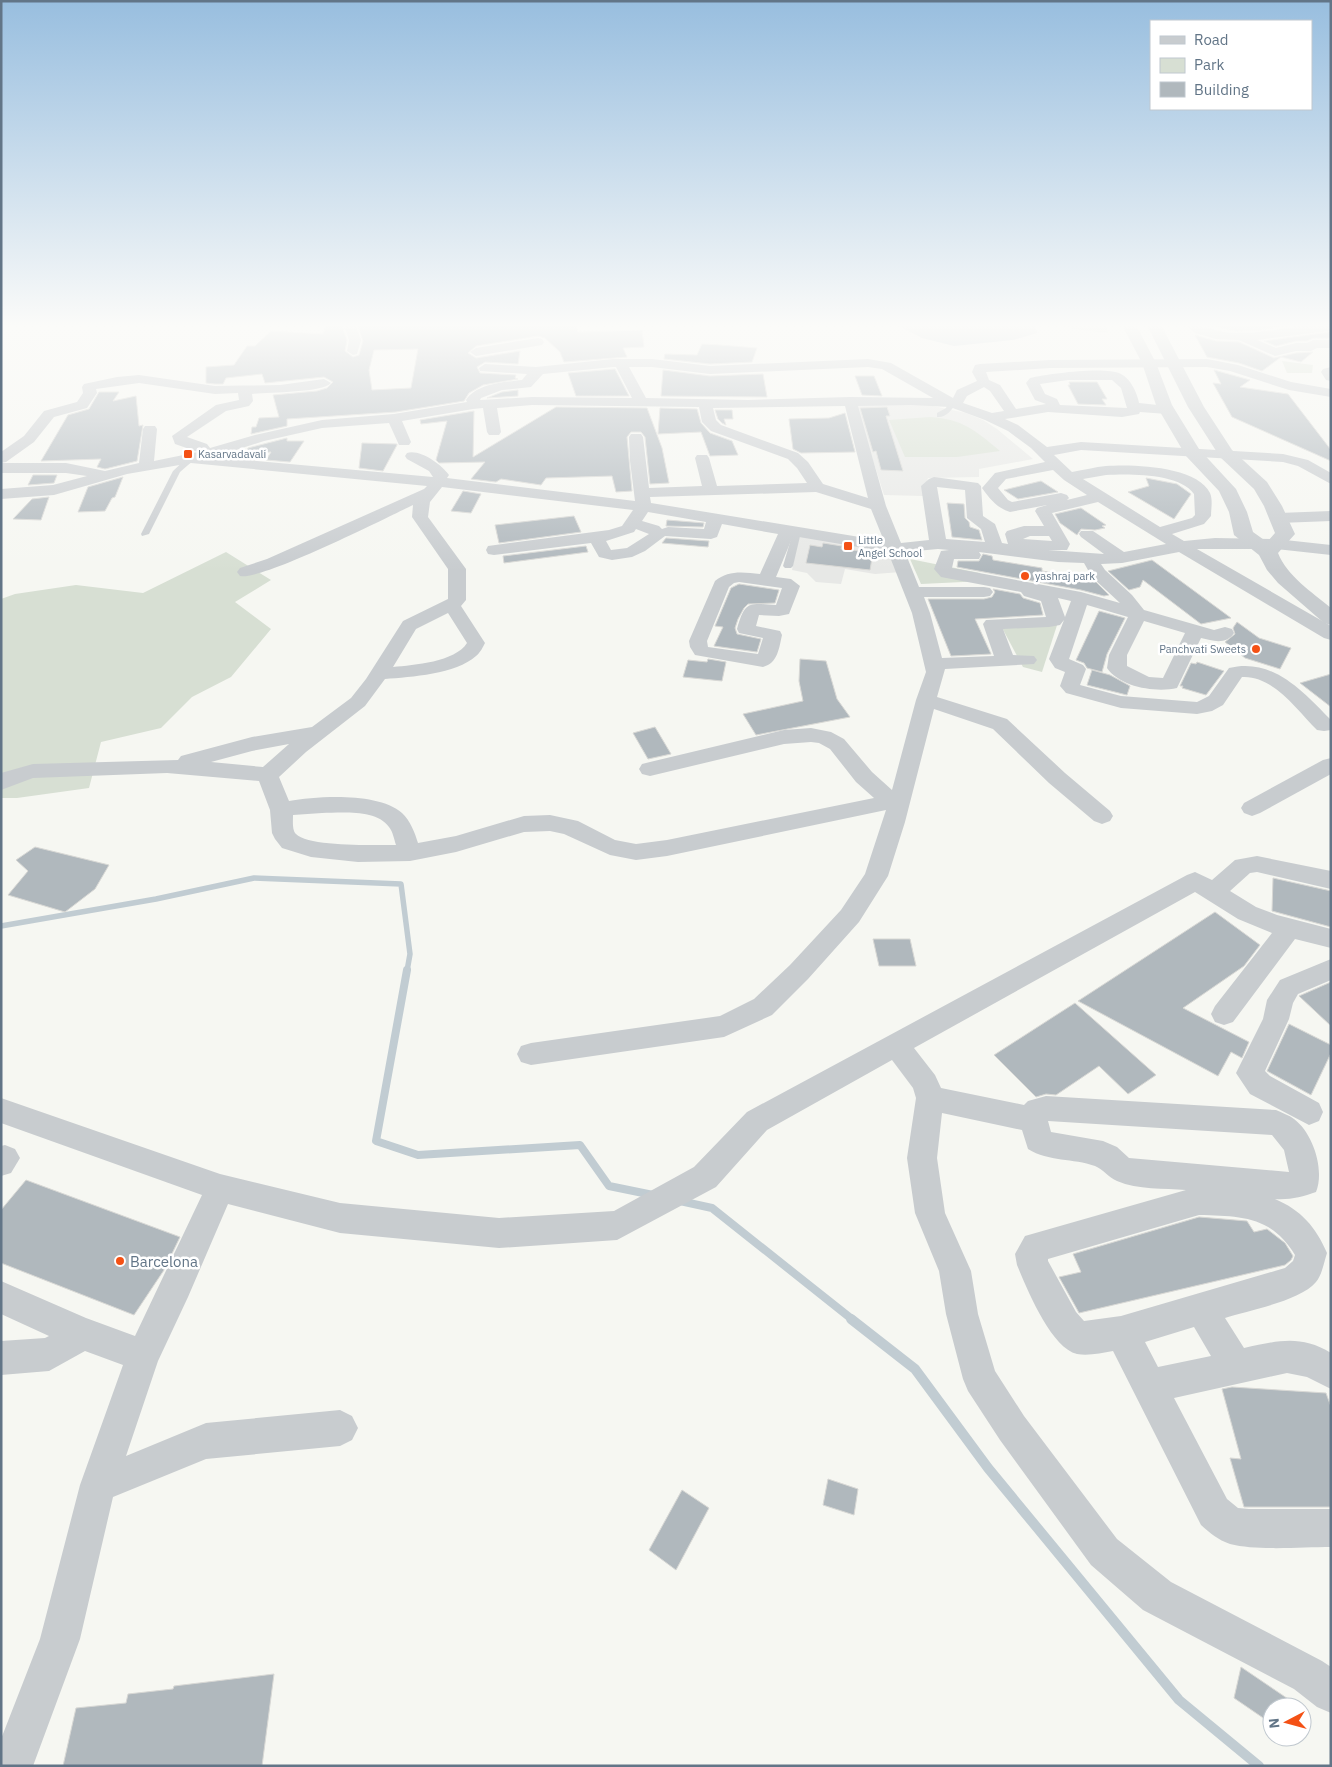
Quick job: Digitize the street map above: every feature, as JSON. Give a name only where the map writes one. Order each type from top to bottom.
[{"type":"street","points":[[1,459],[29,439],[49,414],[80,405]]},
{"type":"street","points":[[207,454],[202,447],[191,446],[180,441],[179,436],[221,408],[233,405]]},
{"type":"street","points":[[1,494],[54,490],[104,475],[191,459],[260,438],[322,424],[394,418],[470,405]]},
{"type":"street","points":[[489,405],[494,432]]},
{"type":"street","points":[[558,418],[559,405]]},
{"type":"street","points":[[706,405],[709,422],[716,428],[793,456],[803,465],[817,488]]},
{"type":"street","points":[[723,405],[748,409],[769,405]]},
{"type":"street","points":[[531,1054],[724,1026],[763,1007],[800,972],[850,916],[876,876],[896,801],[936,672],[913,592],[878,506],[851,405]]},
{"type":"street","points":[[959,405],[990,417],[1012,428],[1043,452],[1069,478],[1158,533],[1331,634]]},
{"type":"street","points":[[1007,405],[1012,413]]},
{"type":"street","points":[[990,417],[1055,408],[1122,413],[1134,411],[1133,407],[1196,407],[1226,453],[1261,486],[1279,518],[1285,534],[1268,549]]},
{"type":"street","points":[[1165,408],[1192,452],[1227,489],[1238,512],[1244,535],[1268,549],[1300,558],[1331,561]]},
{"type":"street","points":[[1,783],[11,777],[33,771],[167,766],[268,775],[317,733],[358,702],[379,674],[409,625],[426,615],[452,605],[457,600],[457,569],[420,517],[419,506],[441,475],[408,449],[394,418]]},
{"type":"street","points":[[146,466],[150,429]]},
{"type":"street","points":[[494,550],[596,537],[620,533],[628,529],[644,500],[637,461],[636,437]]},
{"type":"street","points":[[1043,452],[1081,446],[1226,453],[1283,458],[1303,463],[1331,479]]},
{"type":"street","points":[[702,458],[711,491]]},
{"type":"street","points":[[191,459],[433,488],[644,500],[711,491],[817,488],[878,506]]},
{"type":"street","points":[[1055,465],[1000,476],[991,486],[991,490],[1002,503],[1010,506],[1096,494]]},
{"type":"street","points":[[1,468],[80,469],[104,475]]},
{"type":"street","points":[[1069,478],[1110,470],[1163,474],[1178,477],[1199,488],[1227,489]]},
{"type":"street","points":[[994,544],[989,527],[975,518],[973,486],[934,482],[929,486],[943,545],[944,569],[947,573],[1081,597],[1219,636],[1225,632]]},
{"type":"street","points":[[246,572],[273,563],[433,488]]},
{"type":"street","points":[[1158,533],[1198,521],[1203,516],[1203,494],[1199,488]]},
{"type":"street","points":[[1055,531],[1043,511],[1096,494]]},
{"type":"street","points":[[668,532],[711,534],[721,520],[729,514],[725,508],[728,495]]},
{"type":"street","points":[[644,500],[721,520],[896,548],[994,544],[1093,565],[1138,614]]},
{"type":"street","points":[[1279,518],[1331,516]]},
{"type":"street","points":[[596,537],[605,552],[618,554],[633,552],[658,535],[654,529],[632,523]]},
{"type":"street","points":[[766,580],[792,532]]},
{"type":"street","points":[[1087,534],[1122,551]]},
{"type":"street","points":[[943,545],[957,554],[1093,565],[1122,551],[1215,543],[1268,549],[1331,550]]},
{"type":"street","points":[[1268,549],[1280,572],[1331,619]]},
{"type":"street","points":[[733,578],[766,580],[786,583],[790,586],[783,610],[753,609],[745,628],[773,635],[766,659],[760,661],[702,651],[698,641],[721,585],[733,578]]},
{"type":"street","points":[[913,592],[1033,592],[1046,595],[1049,598],[1056,618],[1054,621],[992,624],[1006,661]]},
{"type":"street","points":[[1081,597],[1059,659],[1062,664],[1076,669],[1070,686],[1073,689],[1109,699],[1134,703],[1208,707],[1215,704],[1236,672],[1245,670],[1256,672],[1281,684],[1324,725]]},
{"type":"street","points":[[379,674],[448,663],[471,652],[476,642],[452,605]]},
{"type":"street","points":[[1138,614],[1118,655],[1117,668],[1142,680],[1156,684],[1170,684],[1195,630]]},
{"type":"street","points":[[934,664],[1027,660]]},
{"type":"street","points":[[1134,703],[1142,680]]},
{"type":"street","points":[[926,700],[1000,724],[1057,778],[1102,816]]},
{"type":"street","points":[[167,766],[252,744],[317,733]]},
{"type":"street","points":[[650,769],[784,737],[811,734],[824,737],[837,744],[864,777],[896,801]]},
{"type":"street","points":[[1252,808],[1331,765]]},
{"type":"street","points":[[268,775],[281,810],[282,833],[290,842],[311,850],[358,854],[410,853],[456,844],[524,824],[550,823],[570,827],[610,847],[636,852],[660,849],[896,801]]},
{"type":"street","points":[[281,810],[322,805],[356,806],[383,811],[393,817],[400,825],[410,853]]},
{"type":"street","points":[[1213,892],[1243,866],[1257,864],[1331,880]]},
{"type":"street","points":[[5,1117],[220,1188],[340,1218],[489,1232],[617,1225],[705,1177],[757,1121],[1195,881],[1247,913],[1271,923],[1331,939]]},
{"type":"street","points":[[1224,1014],[1290,928]]},
{"type":"street","points":[[1309,1112],[1260,1085],[1250,1074],[1276,1019],[1280,1000],[1289,987],[1331,969]]},
{"type":"street","points":[[896,1045],[925,1083],[930,1098],[922,1158],[930,1213],[954,1271],[962,1314],[980,1378],[1012,1428],[1104,1552],[1157,1596],[1308,1675],[1331,1693]]},
{"type":"street","points":[[930,1098],[1034,1120]]},
{"type":"street","points":[[1046,1108],[1276,1122],[1285,1127],[1294,1138],[1305,1174],[1304,1182],[1288,1186],[1126,1171],[1118,1168],[1109,1157],[1103,1154],[1045,1144],[1038,1140],[1035,1133],[1034,1120],[1035,1113],[1046,1108]]},
{"type":"street","points":[[12,1766],[60,1639],[98,1485],[143,1356],[177,1286],[220,1188]]},
{"type":"street","points":[[1199,1201],[1226,1201],[1271,1210],[1296,1229],[1311,1253],[1306,1270],[1294,1281],[1201,1309],[1121,1333],[1092,1338],[1077,1337],[1064,1324],[1033,1265],[1031,1254],[1036,1247],[1199,1201]]},
{"type":"street","points":[[1,1297],[81,1333],[143,1356]]},
{"type":"street","points":[[1201,1309],[1236,1366]]},
{"type":"street","points":[[1,1358],[48,1354],[66,1345],[81,1333]]},
{"type":"street","points":[[1121,1333],[1214,1512],[1230,1526],[1248,1528],[1331,1528]]},
{"type":"street","points":[[1150,1386],[1287,1356],[1312,1361],[1331,1372]]},
{"type":"street","points":[[98,1485],[206,1442],[340,1428]]},
{"type":"lane","points":[[940,415],[951,405]]},
{"type":"lane","points":[[145,534],[177,471],[191,459]]},
{"type":"lane","points":[[788,566],[792,532]]},
{"type":"shaded area","points":[[856,405],[931,405],[966,413],[983,420],[997,429],[1033,459],[979,469],[979,477],[928,478],[923,496],[884,495]]},
{"type":"shaded area","points":[[799,530],[890,547],[901,572],[875,574],[845,569],[841,584],[816,582],[807,573],[792,570]]},
{"type":"green space","points":[[930,417],[960,423],[1000,451],[957,457],[905,457],[889,420]]},
{"type":"green space","points":[[226,552],[271,580],[235,602],[271,629],[231,677],[192,697],[161,728],[101,742],[89,788],[17,798],[1,798],[1,599],[15,594],[76,585],[143,593]]},
{"type":"green space","points":[[910,559],[980,573],[984,581],[921,584]]},
{"type":"green space","points":[[1059,619],[1042,672],[1023,667],[999,622]]},
{"type":"building","points":[[91,405],[137,405],[139,426],[143,425],[137,461],[105,469],[97,467],[101,459],[41,461],[68,415],[89,409]]},
{"type":"building","points":[[276,405],[436,405],[396,412],[287,419],[287,426],[251,434],[252,427],[256,427],[259,418],[279,417]]},
{"type":"building","points":[[1226,405],[1297,405],[1331,450],[1331,461],[1232,417]]},
{"type":"building","points":[[556,407],[647,408],[662,448],[669,483],[650,484],[645,437],[641,432],[631,432],[627,437],[632,491],[616,492],[612,476],[546,478],[541,485],[501,479],[496,482],[471,479],[485,462],[439,463],[436,460],[447,421],[421,424],[420,420],[474,411],[473,457]]},
{"type":"building","points":[[887,407],[890,416],[886,416],[903,471],[881,470],[876,451],[873,452],[860,408]]},
{"type":"building","points":[[660,408],[697,409],[701,423],[710,433],[732,441],[738,455],[710,456],[701,432],[658,434]]},
{"type":"building","points":[[715,410],[732,410],[733,419],[724,419],[726,425],[722,423],[718,419]]},
{"type":"building","points":[[845,413],[855,452],[801,453],[793,449],[789,419],[829,418]]},
{"type":"building","points":[[287,438],[287,441],[304,441],[290,462],[266,460],[271,452],[246,454],[248,448]]},
{"type":"building","points":[[362,443],[397,445],[383,471],[359,468]]},
{"type":"building","points":[[33,475],[57,475],[54,483],[28,485]]},
{"type":"building","points":[[123,477],[115,497],[112,498],[105,511],[78,512],[88,487]]},
{"type":"building","points":[[1146,478],[1177,484],[1191,494],[1174,519],[1128,492],[1149,486]]},
{"type":"building","points":[[1041,481],[1058,492],[1018,499],[1004,490]]},
{"type":"building","points":[[463,491],[481,494],[471,513],[451,511]]},
{"type":"building","points":[[49,497],[41,520],[13,519],[32,499]]},
{"type":"building","points":[[947,503],[964,504],[965,518],[969,522],[970,527],[979,530],[982,540],[952,537]]},
{"type":"building","points":[[1081,508],[1106,525],[1102,526],[1105,528],[1095,530],[1081,529],[1077,535],[1060,523],[1055,514]]},
{"type":"building","points":[[574,516],[581,532],[499,543],[495,525]]},
{"type":"building","points":[[667,520],[704,523],[703,527],[666,526]]},
{"type":"building","points":[[666,538],[709,541],[708,547],[662,543]]},
{"type":"building","points":[[823,543],[842,546],[841,549],[873,552],[870,570],[806,563],[810,545],[822,547]]},
{"type":"building","points":[[586,546],[588,552],[504,563],[503,556]]},
{"type":"building","name":"yashraj park","points":[[983,554],[992,556],[993,560],[1042,568],[1042,571],[1082,577],[1089,575],[1109,595],[1104,596],[957,567],[958,561],[979,561]]},
{"type":"building","points":[[1152,560],[1231,618],[1201,624],[1143,580],[1140,587],[1129,590],[1108,571]]},
{"type":"building","points":[[739,584],[779,590],[775,603],[748,604],[738,619],[735,628],[737,634],[761,639],[757,652],[714,646],[723,627],[715,626],[731,588]]},
{"type":"building","points":[[993,589],[1020,594],[1023,598],[1040,603],[1043,615],[975,619],[991,654],[951,656],[928,599],[984,599],[992,597],[995,592]]},
{"type":"building","points":[[1099,611],[1125,618],[1107,654],[1102,672],[1087,668],[1084,663],[1076,660]]},
{"type":"building","name":"Panchvati Sweets","points":[[1237,622],[1259,638],[1291,648],[1280,669],[1245,658],[1225,642],[1235,634],[1233,628]]},
{"type":"building","points":[[708,659],[726,662],[722,681],[683,677],[688,660],[707,662]]},
{"type":"building","points":[[800,659],[826,661],[837,699],[850,717],[756,735],[743,714],[803,701],[799,681]]},
{"type":"building","points":[[1197,662],[1224,671],[1206,695],[1180,686],[1191,663],[1196,664]]},
{"type":"building","points":[[1092,670],[1110,675],[1130,686],[1127,695],[1087,685]]},
{"type":"building","points":[[1331,674],[1331,707],[1300,683]]},
{"type":"building","points":[[655,727],[671,754],[648,759],[633,733]]},
{"type":"building","points":[[35,847],[109,865],[95,889],[65,912],[8,895],[28,871],[16,860]]},
{"type":"building","points":[[1273,878],[1331,891],[1331,927],[1272,911]]},
{"type":"building","points":[[1215,912],[1260,945],[1244,966],[1183,1008],[1249,1042],[1242,1058],[1231,1052],[1218,1076],[1078,1001]]},
{"type":"building","points":[[873,939],[910,939],[916,966],[879,966]]},
{"type":"building","points":[[1331,982],[1331,1026],[1299,996]]},
{"type":"building","points":[[1075,1003],[1156,1075],[1128,1094],[1099,1066],[1056,1095],[1046,1094],[1036,1097],[994,1055]]},
{"type":"building","points":[[1289,1024],[1331,1045],[1331,1053],[1311,1095],[1267,1071]]},
{"type":"building","points":[[26,1180],[180,1237],[164,1270],[134,1315],[1,1263],[1,1210]]},
{"type":"building","points":[[1199,1217],[1247,1221],[1254,1232],[1267,1229],[1285,1243],[1293,1256],[1285,1265],[1079,1313],[1059,1277],[1081,1272],[1073,1254]]},
{"type":"building","points":[[1232,1387],[1326,1393],[1331,1407],[1331,1507],[1244,1507],[1230,1458],[1241,1459],[1222,1389]]},
{"type":"building","points":[[828,1479],[858,1489],[854,1515],[823,1505]]},
{"type":"building","points":[[682,1490],[709,1508],[676,1570],[649,1550]]},
{"type":"building","points":[[1241,1667],[1285,1697],[1262,1697],[1262,1717],[1234,1698]]},
{"type":"building","points":[[274,1674],[262,1766],[63,1766],[76,1708],[126,1703],[128,1694],[173,1689],[174,1686]]},
{"type":"waterway","points":[[1,926],[156,899],[254,878],[401,884],[410,954],[407,971]]},
{"type":"waterway","points":[[407,970],[376,1141],[418,1155],[580,1145],[609,1186],[653,1195]]},
{"type":"waterway","points":[[680,1201],[712,1208],[853,1320]]},
{"type":"waterway","points":[[851,1319],[915,1369],[988,1468],[1179,1700],[1259,1766]]},
{"type":"place","name":"Kasarvadavali","points":[[188,454]]},
{"type":"place","name":"Little Angel School","points":[[848,546]]},
{"type":"place","name":"yashraj park","points":[[1025,576]]},
{"type":"place","name":"Panchvati Sweets","points":[[1256,649]]},
{"type":"place","name":"Barcelona","points":[[120,1261]]}]
